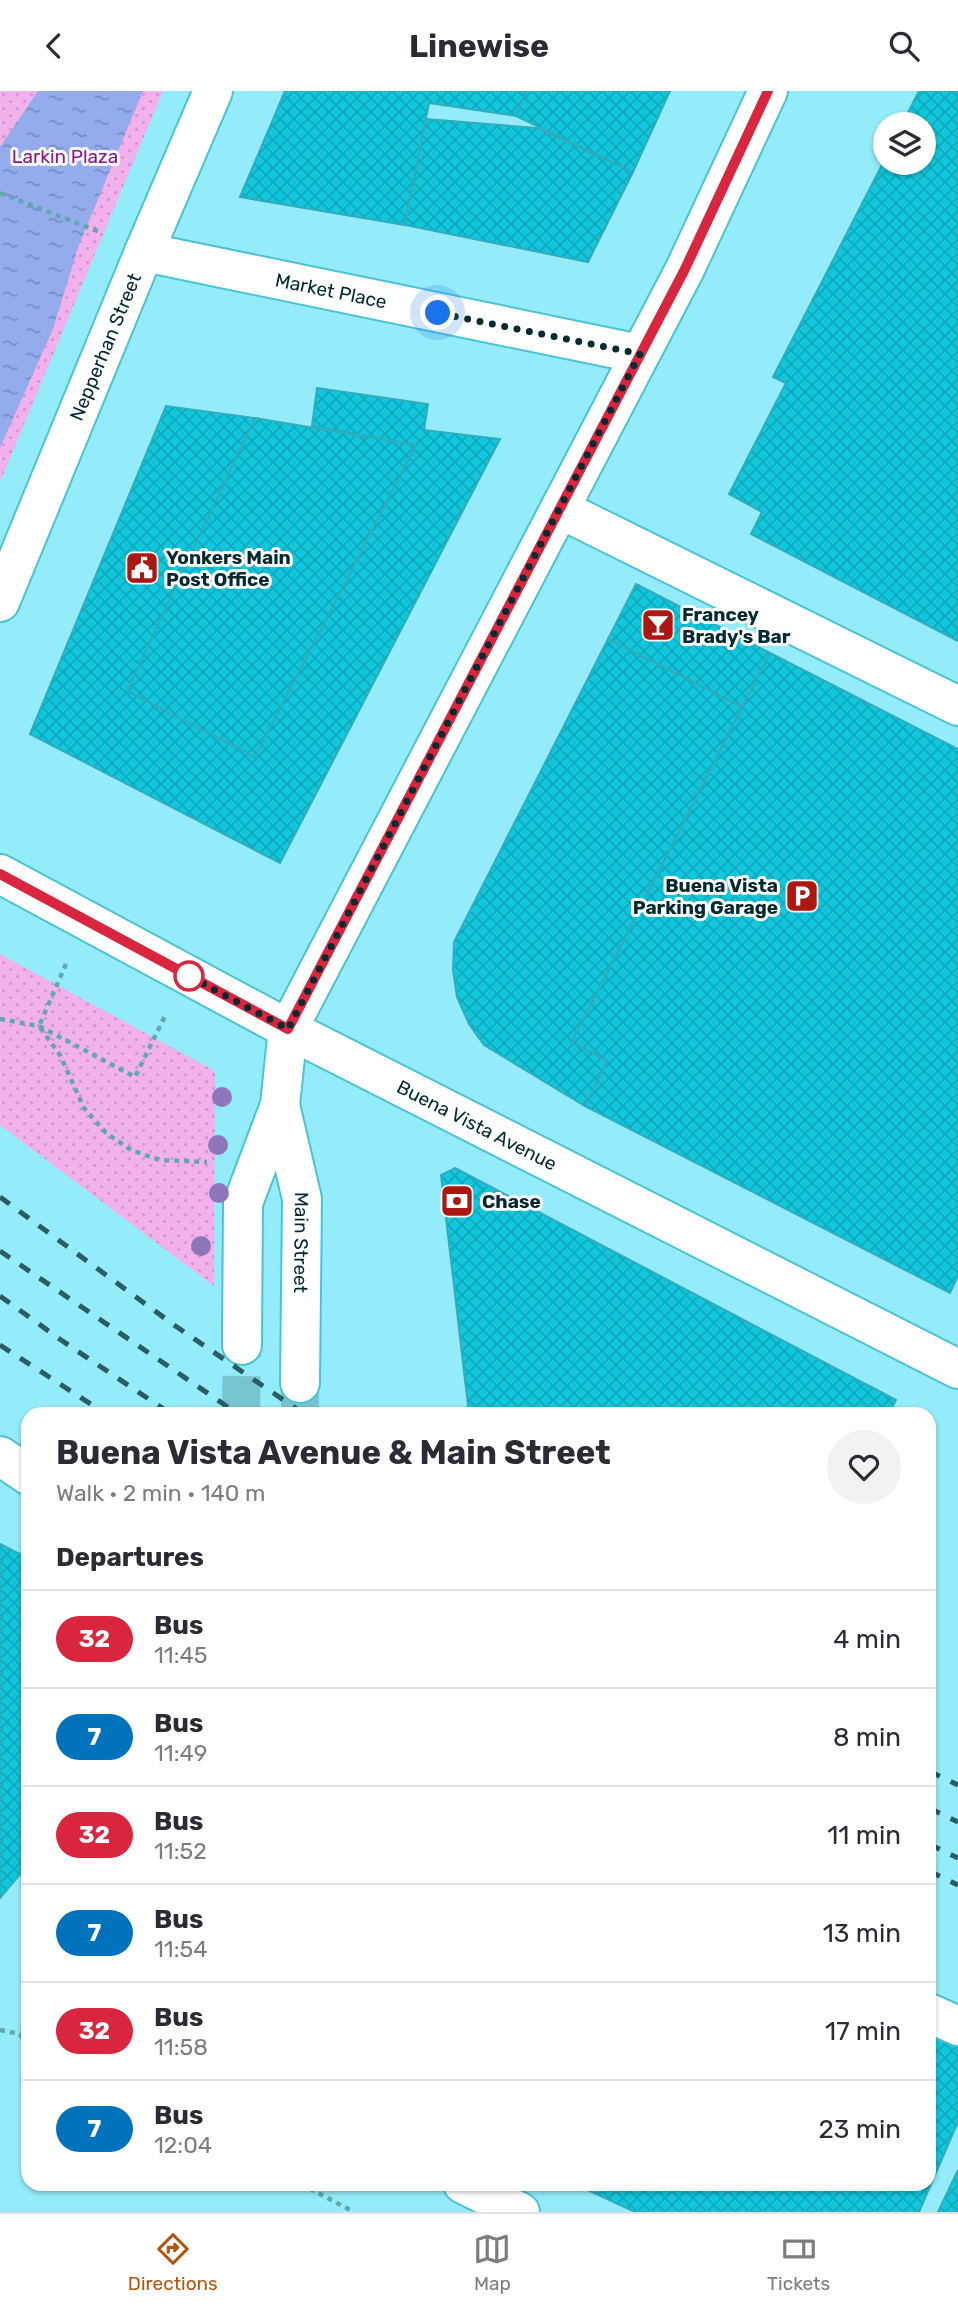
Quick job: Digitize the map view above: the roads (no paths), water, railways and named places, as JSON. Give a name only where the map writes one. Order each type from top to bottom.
[{"type":"street","name":"Nepperhan Street","points":[[0,602],[213,91]]},
{"type":"street","name":"Main Street","points":[[242,1345],[243,1203],[280,1105],[288,1029],[685,269],[768,91]]},
{"type":"street","name":"Market Place","points":[[144,252],[640,354]]},
{"type":"street","points":[[560,509],[958,706]]},
{"type":"street","name":"Buena Vista Avenue","points":[[0,874],[288,1029],[958,1369]]},
{"type":"street","name":"Main Street","points":[[280,1105],[302,1199],[300,1383]]},
{"type":"street","points":[[0,1456],[21,1470]]},
{"type":"street","points":[[936,2016],[958,2026]]},
{"type":"street","points":[[477,2191],[520,2212]]},
{"type":"water","name":"Larkin Plaza","points":[[38,91],[143,91],[79,245],[53,329],[0,448],[0,147]]},
{"type":"tunnel","points":[[241,1407],[242,1345]]},
{"type":"tunnel","points":[[300,1383],[300,1407]]},
{"type":"railway","points":[[0,1197],[174,1325],[294,1407]]},
{"type":"railway","points":[[0,1251],[228,1407]]},
{"type":"railway","points":[[0,1296],[161,1407]]},
{"type":"railway","points":[[0,1345],[95,1407]]},
{"type":"railway","points":[[936,1774],[958,1785]]},
{"type":"railway","points":[[936,1811],[958,1822]]},
{"type":"railway","points":[[936,1847],[958,1858]]},
{"type":"railway","points":[[936,1874],[958,1885]]},
{"type":"place","name":"Yonkers Main Post Office","points":[[142,568]]},
{"type":"place","name":"Francey Brady's Bar","points":[[658,625]]},
{"type":"place","name":"Buena Vista Parking Garage","points":[[802,896]]},
{"type":"place","name":"Chase","points":[[457,1201]]}]
